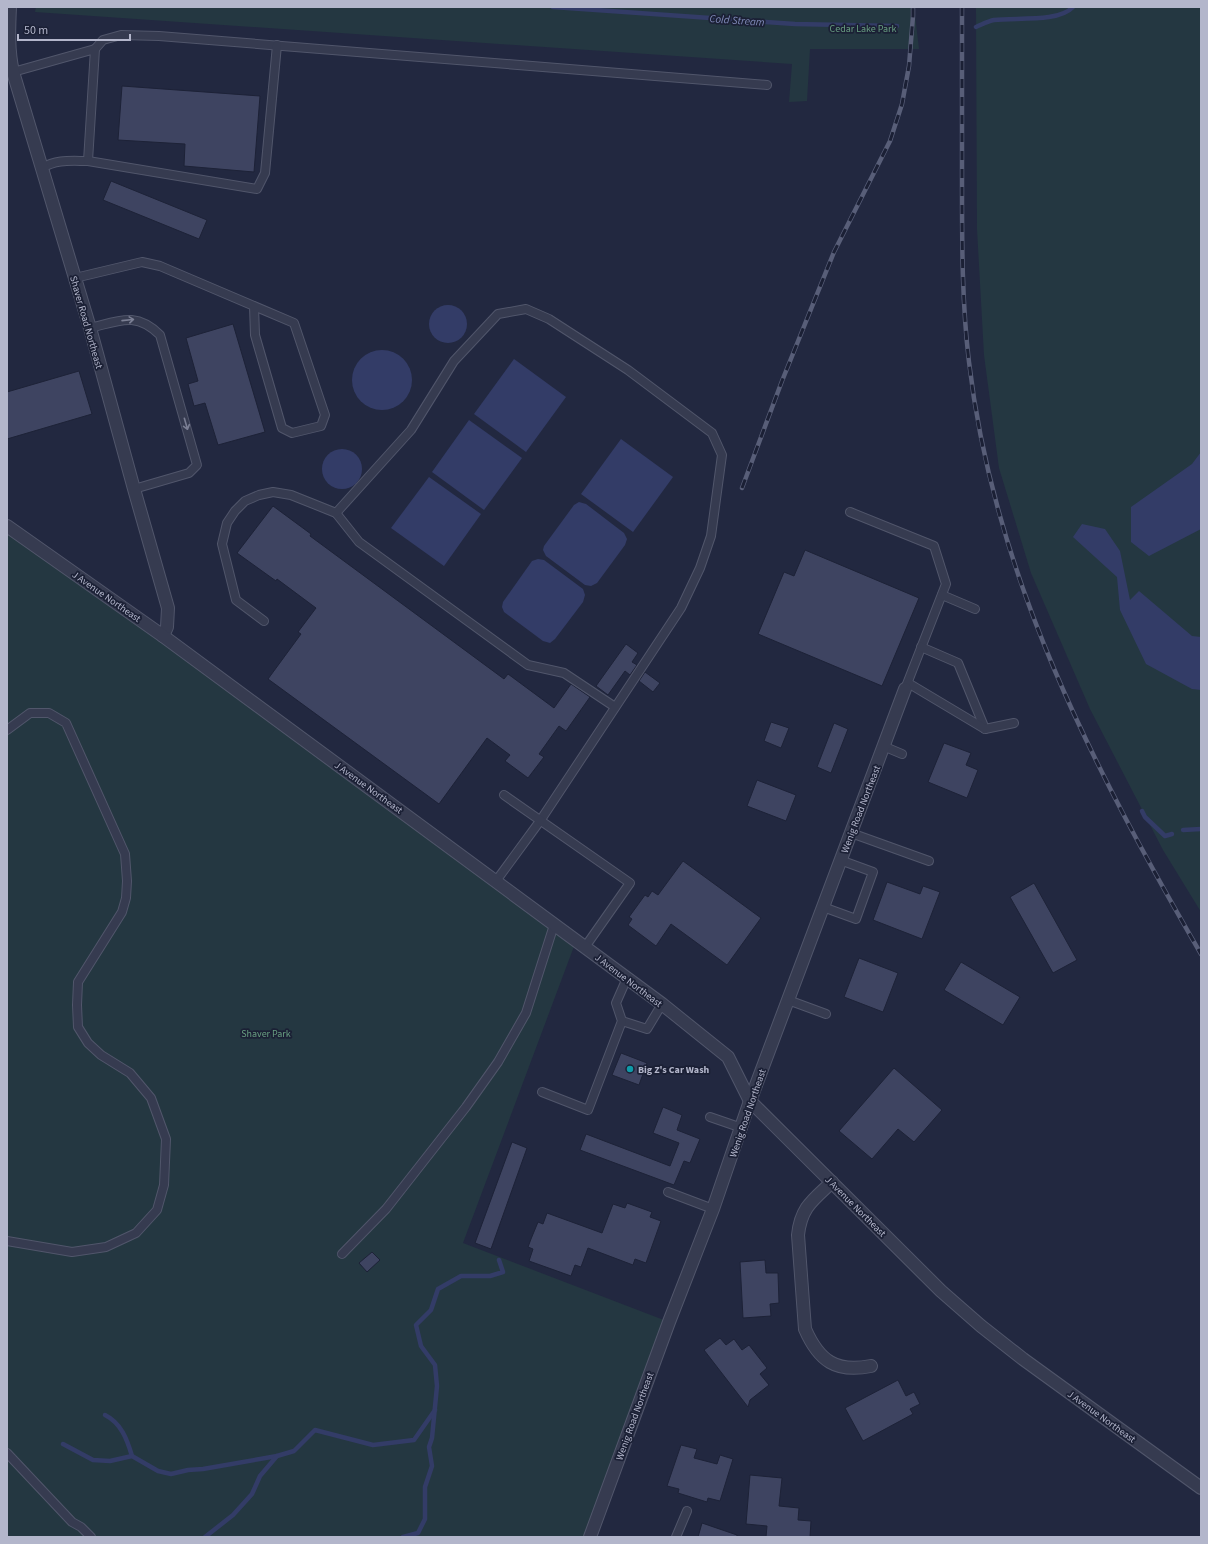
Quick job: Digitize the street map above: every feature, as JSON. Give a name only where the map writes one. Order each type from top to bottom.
[{"type":"street","name":"Shaver Road Northeast","points":[[10,7],[9,59],[90,328],[168,608],[167,627],[163,636]]},
{"type":"street","name":"J Avenue Northeast","points":[[7,526],[163,636],[496,881],[662,1004],[728,1057],[750,1101],[941,1291],[981,1326],[1023,1358],[1201,1488]]},
{"type":"street","name":"Wenig Road Northeast","points":[[590,1537],[713,1209],[750,1101],[906,686]]},
{"type":"street","points":[[832,1182],[804,1211],[799,1223],[798,1235],[804,1329],[811,1343],[820,1355],[831,1363],[844,1368],[858,1369],[871,1366]]},
{"type":"lane","points":[[13,72],[95,49],[103,40],[121,35],[159,36],[277,45],[767,85]]},
{"type":"lane","points":[[42,168],[51,163],[69,160],[88,161],[257,189],[265,174],[277,45]]},
{"type":"lane","points":[[88,161],[95,49]]},
{"type":"lane","points":[[75,278],[142,262],[160,266],[294,323],[325,415],[321,426],[292,433],[282,428],[255,335],[254,306]]},
{"type":"lane","points":[[336,513],[411,430],[454,361],[498,314],[526,309],[549,319],[628,370],[712,433],[722,455],[710,536],[700,568],[681,608],[540,821],[496,881]]},
{"type":"lane","points":[[90,328],[122,320],[135,319],[151,326],[160,335],[197,465],[189,473],[134,489]]},
{"type":"lane","points":[[264,621],[236,600],[222,544],[227,523],[235,511],[245,501],[259,495],[273,492],[291,495],[336,513],[359,542],[528,665],[564,673],[615,708]]},
{"type":"lane","points":[[850,512],[934,546],[946,584],[906,686],[985,729],[1014,723]]},
{"type":"lane","points":[[942,595],[975,609]]},
{"type":"lane","points":[[922,647],[958,664],[985,729]]},
{"type":"lane","points":[[7,730],[30,713],[49,713],[66,723],[125,854],[127,881],[126,898],[122,912],[78,982],[78,1027],[88,1043],[101,1055],[130,1073],[151,1098],[166,1140],[164,1185],[157,1210],[136,1233],[106,1246],[72,1252],[7,1241]]},
{"type":"lane","points":[[884,746],[902,754]]},
{"type":"lane","points":[[504,795],[630,883],[585,947]]},
{"type":"lane","points":[[851,832],[929,861]]},
{"type":"lane","points":[[823,907],[856,919],[873,872],[840,860]]},
{"type":"lane","points":[[342,1254],[386,1209],[466,1107],[498,1062],[526,1013],[554,924]]},
{"type":"lane","points":[[542,1092],[588,1110],[622,1021],[616,1003],[627,978]]},
{"type":"lane","points":[[788,1000],[826,1014]]},
{"type":"lane","points":[[622,1021],[647,1029],[662,1004]]},
{"type":"lane","points":[[710,1117],[742,1128]]},
{"type":"lane","points":[[668,1192],[713,1209]]},
{"type":"lane","points":[[7,1453],[72,1522],[91,1537]]},
{"type":"lane","points":[[676,1537],[687,1511]]},
{"type":"green space","name":"Cedar Lake Park","points":[[36,7],[914,7],[919,49],[810,49],[807,101],[789,102],[792,64],[35,12]]},
{"type":"green space","points":[[976,7],[1201,7],[1201,912],[1163,850],[1090,709],[1031,573],[999,468],[984,355],[977,229]]},
{"type":"green space","name":"Shaver Park","points":[[7,526],[576,941],[463,1243],[669,1322],[590,1537],[7,1537]]},
{"type":"water","points":[[448,305],[458,308],[464,314],[467,324],[464,334],[458,340],[448,343],[438,340],[432,334],[429,324],[432,314],[438,308]]},
{"type":"water","points":[[376,350],[388,350],[399,355],[407,363],[412,374],[410,392],[399,405],[388,410],[376,410],[365,405],[357,397],[352,386],[352,374],[357,363],[365,355]]},
{"type":"water","points":[[514,359],[566,397],[526,452],[474,414]]},
{"type":"water","points":[[469,420],[522,458],[484,510],[432,472]]},
{"type":"water","points":[[621,439],[673,477],[633,532],[581,494]]},
{"type":"water","points":[[346,449],[353,452],[359,458],[362,469],[361,477],[353,486],[346,489],[338,489],[331,486],[323,477],[322,465],[325,458],[334,450]]},
{"type":"water","points":[[1201,452],[1201,529],[1149,556],[1131,542],[1131,507],[1192,464]]},
{"type":"water","points":[[429,477],[481,514],[444,566],[391,528]]},
{"type":"water","points":[[579,502],[586,504],[624,533],[627,539],[625,545],[597,583],[591,586],[585,585],[546,556],[543,550],[544,546],[574,505]]},
{"type":"water","points":[[1082,524],[1105,529],[1120,551],[1130,600],[1139,591],[1192,636],[1201,637],[1201,690],[1192,689],[1146,664],[1120,610],[1117,577],[1073,537]]},
{"type":"water","points":[[538,559],[544,560],[583,589],[585,595],[583,602],[555,639],[550,643],[543,641],[504,612],[502,607],[503,602],[532,561]]},
{"type":"building","points":[[122,86],[260,96],[254,172],[184,166],[185,144],[118,140]]},
{"type":"building","points":[[111,181],[207,220],[199,239],[103,200]]},
{"type":"building","points":[[233,324],[265,432],[218,445],[205,403],[194,406],[188,384],[198,381],[186,338]]},
{"type":"building","points":[[79,371],[92,414],[7,439],[7,392]]},
{"type":"building","points":[[273,506],[311,534],[310,536],[504,679],[508,674],[554,708],[571,684],[590,697],[566,731],[559,726],[539,754],[544,757],[528,778],[505,761],[510,755],[487,738],[439,804],[268,679],[301,634],[298,632],[316,608],[277,579],[276,581],[237,553]]},
{"type":"building","points":[[805,550],[919,598],[882,686],[758,634],[784,572],[794,576]]},
{"type":"building","points":[[626,644],[638,653],[632,662],[637,665],[630,675],[625,671],[608,695],[596,686]]},
{"type":"building","points":[[645,672],[660,683],[653,692],[639,681]]},
{"type":"building","points":[[771,722],[789,728],[781,748],[764,741]]},
{"type":"building","points":[[834,723],[848,729],[831,773],[817,767]]},
{"type":"building","points":[[944,743],[971,753],[966,765],[978,770],[967,798],[928,782]]},
{"type":"building","points":[[757,780],[796,795],[786,821],[747,806]]},
{"type":"building","points":[[683,861],[761,918],[727,965],[671,924],[656,946],[628,925],[632,919],[629,917],[645,895],[648,897],[652,891],[658,895]]},
{"type":"building","points":[[887,882],[920,894],[923,886],[940,892],[922,939],[873,920]]},
{"type":"building","points":[[1034,883],[1077,960],[1053,973],[1010,897]]},
{"type":"building","points":[[859,958],[898,973],[883,1012],[844,997]]},
{"type":"building","points":[[961,962],[1020,997],[1003,1025],[944,990]]},
{"type":"building","name":"Big Z's Car Wash","points":[[621,1053],[647,1063],[639,1085],[612,1075]]},
{"type":"building","points":[[894,1068],[942,1110],[914,1142],[898,1129],[872,1159],[839,1131]]},
{"type":"building","points":[[663,1107],[682,1115],[677,1130],[700,1139],[690,1163],[684,1161],[674,1185],[580,1150],[586,1134],[670,1166],[679,1143],[653,1133]]},
{"type":"building","points":[[512,1142],[527,1148],[491,1249],[475,1243]]},
{"type":"building","points":[[627,1203],[652,1212],[650,1217],[661,1221],[646,1263],[635,1259],[633,1265],[588,1248],[581,1267],[575,1265],[571,1276],[529,1261],[533,1249],[528,1247],[531,1239],[538,1222],[543,1224],[547,1213],[602,1233],[613,1204],[625,1208]]},
{"type":"building","points":[[372,1252],[380,1260],[367,1272],[359,1263]]},
{"type":"building","points":[[765,1260],[766,1273],[778,1273],[779,1303],[770,1304],[771,1316],[743,1318],[740,1262]]},
{"type":"building","points":[[720,1338],[726,1345],[734,1339],[742,1350],[749,1345],[767,1368],[760,1374],[769,1385],[750,1400],[748,1407],[704,1350]]},
{"type":"building","points":[[898,1380],[906,1396],[914,1392],[920,1404],[910,1409],[913,1414],[863,1441],[845,1408]]},
{"type":"building","points":[[681,1445],[697,1449],[694,1458],[717,1464],[720,1455],[733,1459],[720,1501],[708,1498],[707,1502],[678,1493],[679,1489],[667,1486]]},
{"type":"building","points":[[750,1475],[782,1478],[779,1506],[799,1508],[798,1520],[811,1521],[810,1537],[766,1537],[767,1526],[746,1524]]},
{"type":"building","points":[[702,1523],[737,1535],[737,1537],[698,1537]]},
{"type":"waterway","name":"Cold Stream","points":[[553,7],[795,24],[897,26]]},
{"type":"waterway","name":"Cold Stream","points":[[976,27],[994,20],[1036,18],[1057,15],[1066,12],[1073,7]]},
{"type":"waterway","points":[[1142,811],[1145,817],[1165,836],[1172,834]]},
{"type":"waterway","points":[[1183,830],[1201,829]]},
{"type":"waterway","points":[[403,1537],[418,1533],[425,1519],[425,1487],[432,1466],[429,1447],[432,1438],[437,1386],[435,1365],[421,1346],[416,1325],[431,1310],[438,1289],[461,1276],[490,1276],[503,1272],[499,1260]]},
{"type":"waterway","points":[[205,1537],[233,1515],[252,1494],[260,1476],[277,1456],[294,1451],[315,1430],[373,1445],[414,1440],[435,1410]]},
{"type":"waterway","points":[[105,1415],[111,1418],[123,1432],[132,1456]]},
{"type":"waterway","points":[[63,1444],[93,1460],[110,1461],[132,1456],[158,1471],[171,1474],[277,1456]]},
{"type":"railway","points":[[742,488],[782,381],[834,252],[890,141],[902,104],[909,66],[913,7]]},
{"type":"railway","points":[[962,7],[962,231],[965,318],[969,362],[982,442],[1001,519],[1025,595],[1054,669],[1087,742],[1123,814],[1201,954]]},
{"type":"place","name":"Big Z's Car Wash","points":[[630,1069]]}]
